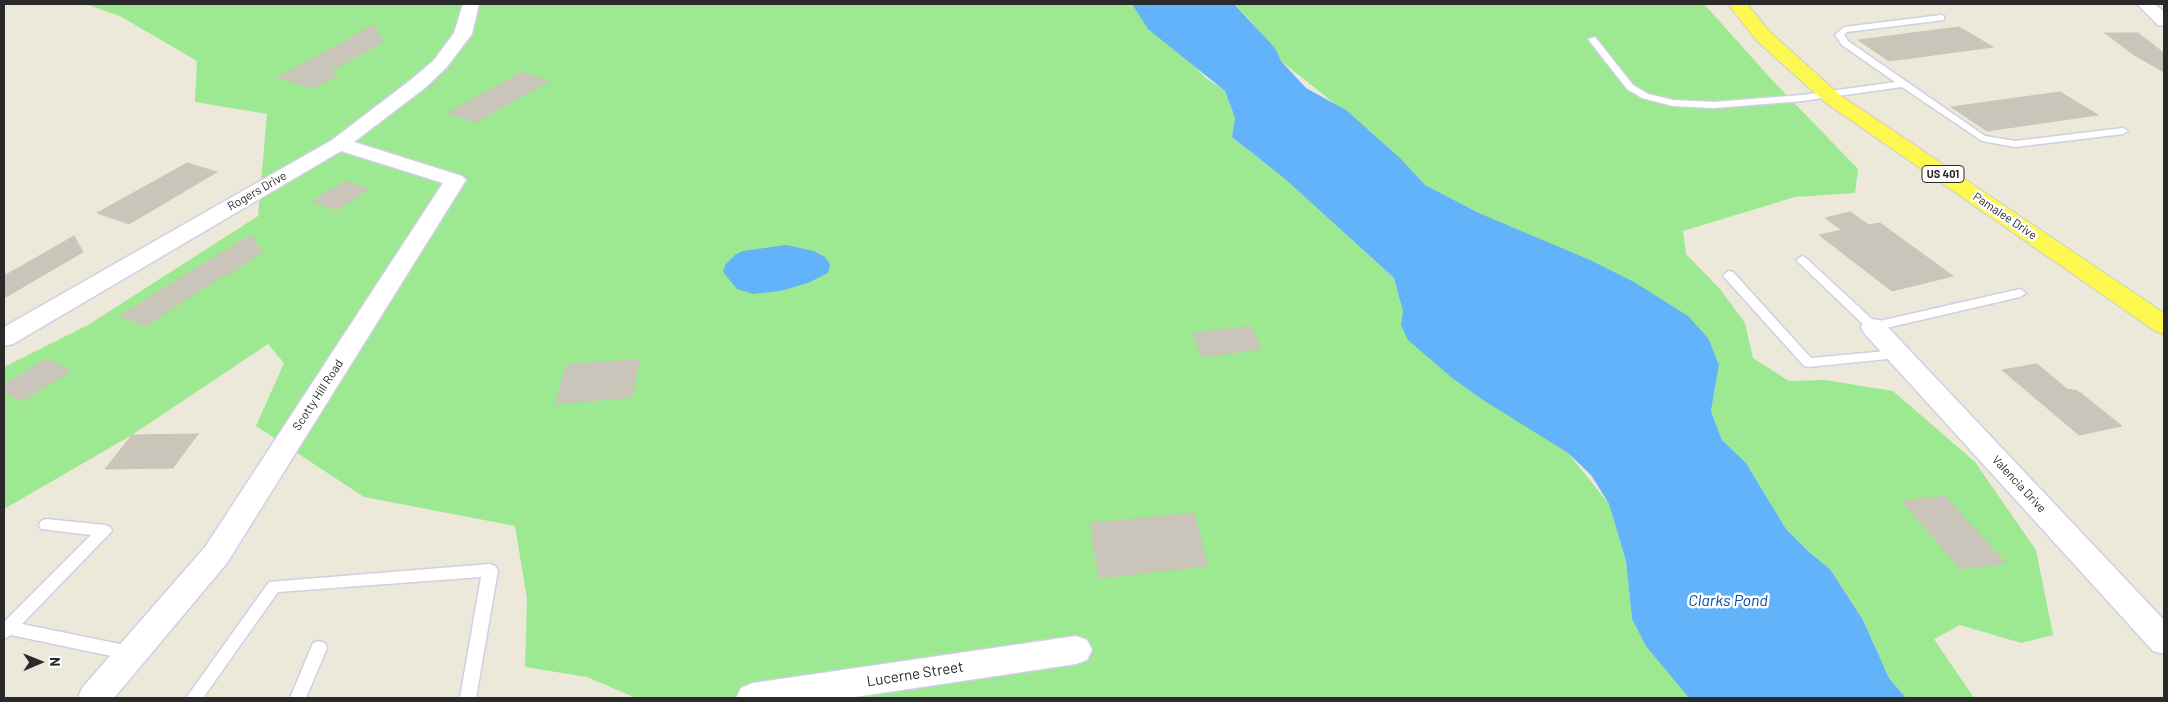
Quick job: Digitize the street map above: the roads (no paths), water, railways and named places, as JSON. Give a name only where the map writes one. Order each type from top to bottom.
[{"type":"main road","name":"Pamalee Drive","points":[[1737,4],[1764,36],[1794,66],[1828,94],[2164,325]]},
{"type":"street","name":"Rogers Drive","points":[[4,338],[339,144],[440,64],[463,34],[471,4]]},
{"type":"street","points":[[2145,4],[2164,20]]},
{"type":"street","name":"Scotty Hill Road","points":[[94,698],[216,555],[455,180],[339,144]]},
{"type":"street","name":"Valencia Drive","points":[[1873,327],[2164,642]]},
{"type":"street","name":"Lucerne Street","points":[[752,698],[1076,650]]},
{"type":"lane","points":[[1941,18],[1840,32],[1840,38],[1974,134],[1993,141],[2015,144],[2124,131]]},
{"type":"lane","points":[[1592,39],[1630,86],[1645,96],[1672,103],[1714,105],[1828,94],[1903,84]]},
{"type":"lane","points":[[1802,260],[1873,327],[2020,293]]},
{"type":"lane","points":[[1729,275],[1808,364],[1898,354]]},
{"type":"lane","points":[[6,630],[105,532],[46,526]]},
{"type":"lane","points":[[194,698],[274,586],[490,570],[468,698]]},
{"type":"lane","points":[[6,630],[133,653]]},
{"type":"lane","points":[[298,698],[319,648]]},
{"type":"water","name":"Clarks Pond","points":[[1132,4],[1234,4],[1275,48],[1281,61],[1306,88],[1346,110],[1401,159],[1425,185],[1481,214],[1590,260],[1634,282],[1688,316],[1708,338],[1719,365],[1711,411],[1722,440],[1746,463],[1786,529],[1809,552],[1830,569],[1863,620],[1889,678],[1906,698],[1689,698],[1646,646],[1632,619],[1626,561],[1609,504],[1591,475],[1568,453],[1483,400],[1451,377],[1408,340],[1401,325],[1403,312],[1394,278],[1285,179],[1232,137],[1235,118],[1225,91],[1148,29]]},
{"type":"water","points":[[786,245],[814,251],[825,257],[830,264],[828,273],[808,283],[780,291],[753,294],[737,289],[723,272],[725,265],[735,255],[743,251]]}]
